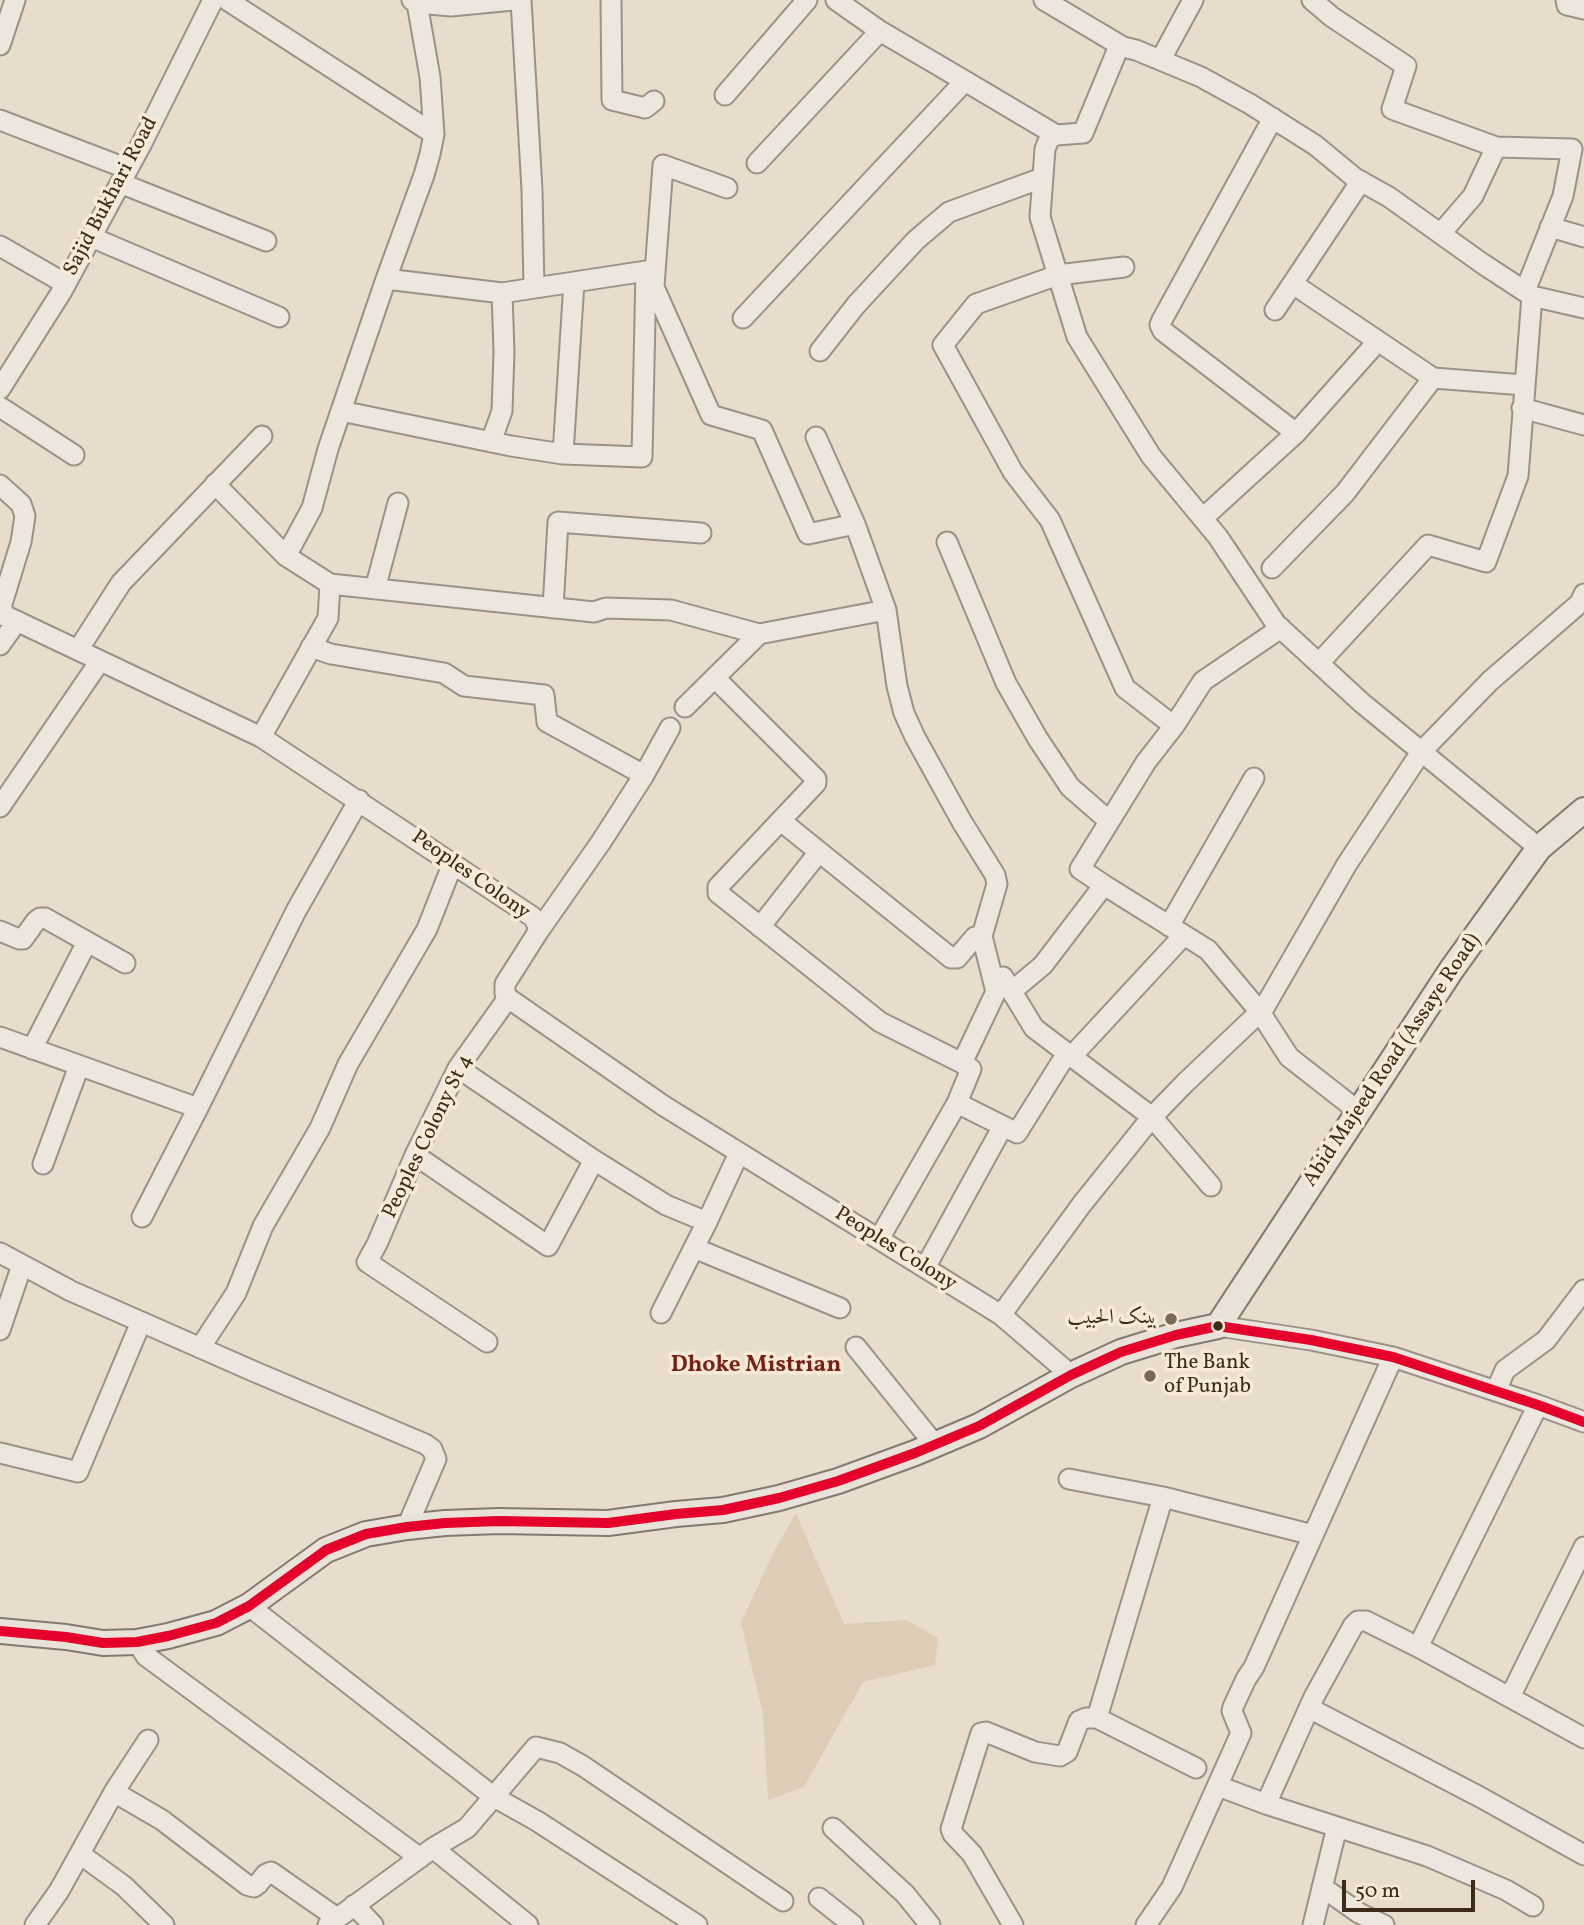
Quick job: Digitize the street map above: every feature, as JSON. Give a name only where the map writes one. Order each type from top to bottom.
[{"type":"main road","name":"Abid Majeed Road (Assaye Road)","points":[[1218,1326],[1452,968],[1539,848],[1584,810]]},
{"type":"main road","points":[[0,1631],[103,1643],[137,1642],[216,1623],[249,1606],[326,1550],[366,1534],[407,1527],[499,1521],[608,1523],[723,1510],[779,1498],[838,1481],[935,1445],[979,1426],[1071,1375],[1121,1352],[1176,1335],[1218,1326]]},
{"type":"street","points":[[0,45],[15,0]]},
{"type":"street","name":"Sajid Bukhari Road","points":[[0,389],[66,284],[213,0]]},
{"type":"street","points":[[227,0],[434,134]]},
{"type":"street","points":[[286,556],[312,508],[328,449],[424,175],[434,134],[430,77],[414,1],[451,6],[513,0]]},
{"type":"street","points":[[521,0],[532,190],[534,288]]},
{"type":"street","points":[[611,0],[612,100],[645,108],[654,101]]},
{"type":"street","points":[[725,95],[807,0]]},
{"type":"street","points":[[836,0],[880,31],[1056,135]]},
{"type":"street","points":[[1044,0],[1124,47],[1202,77],[1273,118],[1529,294],[1584,309]]},
{"type":"street","points":[[1161,59],[1193,0]]},
{"type":"street","points":[[1312,0],[1332,17],[1405,66],[1392,109],[1496,147],[1578,150],[1529,294],[1518,476],[1486,562],[1428,545],[1319,663]]},
{"type":"street","points":[[1566,0],[1567,5],[1584,9]]},
{"type":"street","points":[[757,163],[880,31]]},
{"type":"street","points":[[1124,47],[1117,51],[1083,133],[1056,135],[1049,139],[1045,149],[1040,217],[1077,337],[1151,456],[1218,537],[1276,624],[1362,703],[1539,848]]},
{"type":"street","points":[[743,317],[965,81]]},
{"type":"street","points":[[1273,118],[1160,325],[1163,331],[1296,433]]},
{"type":"street","points":[[0,120],[266,241]]},
{"type":"street","points":[[1441,233],[1474,196],[1496,147]]},
{"type":"street","points":[[341,411],[563,454],[642,457],[650,279],[663,165],[727,188]]},
{"type":"street","points":[[820,351],[856,305],[916,240],[949,212],[1042,178]]},
{"type":"street","points":[[1275,310],[1361,181]]},
{"type":"street","points":[[1550,227],[1584,237]]},
{"type":"street","points":[[91,237],[279,317]]},
{"type":"street","points":[[0,246],[66,284]]},
{"type":"street","points":[[1124,267],[1058,275],[976,304],[943,345],[1013,472],[1050,520],[1125,688],[1174,726]]},
{"type":"street","points":[[386,279],[502,293],[574,282],[650,279]]},
{"type":"street","points":[[650,279],[711,415],[762,430],[808,534],[855,524]]},
{"type":"street","points":[[563,454],[574,282]]},
{"type":"street","points":[[1293,284],[1433,378],[1524,384]]},
{"type":"street","points":[[491,442],[502,411],[502,293]]},
{"type":"street","points":[[1203,518],[1296,433],[1378,341]]},
{"type":"street","points":[[1272,568],[1345,493],[1433,378]]},
{"type":"street","points":[[0,407],[74,455]]},
{"type":"street","points":[[1522,408],[1584,425]]},
{"type":"street","points":[[78,650],[121,583],[262,436]]},
{"type":"street","points":[[816,437],[855,524],[887,610],[897,686],[904,713],[962,822],[995,875],[996,884],[982,936],[1004,992],[1034,1028],[1152,1117],[1211,1186]]},
{"type":"street","points":[[215,484],[286,556],[330,584],[594,612],[606,608],[671,610],[759,634],[887,610]]},
{"type":"street","points":[[0,485],[21,504],[25,516],[21,542],[2,604],[2,612],[8,618],[0,645]]},
{"type":"street","points":[[374,589],[398,503]]},
{"type":"street","points":[[553,608],[558,522],[701,533]]},
{"type":"street","points":[[947,542],[1006,683],[1038,739],[1070,787],[1109,821]]},
{"type":"street","points":[[261,737],[328,618],[330,584]]},
{"type":"street","points":[[1001,1315],[1082,1204],[1152,1117],[1264,1008],[1347,864],[1422,752],[1490,681],[1580,603],[1584,594]]},
{"type":"street","name":"Peoples Colony","points":[[8,618],[261,737],[533,917],[538,932],[505,984],[505,995],[508,998],[652,1098],[1001,1315],[1071,1375]]},
{"type":"street","points":[[1281,628],[1203,681],[1174,726],[1146,762],[1080,869],[1208,950],[1260,1012],[1289,1057],[1358,1111]]},
{"type":"street","points":[[685,707],[759,634]]},
{"type":"street","points":[[311,647],[331,654],[444,673],[464,686],[544,695],[547,722],[644,775]]},
{"type":"street","points":[[0,807],[100,661]]},
{"type":"street","points":[[715,678],[816,779],[816,783],[717,890],[718,893],[880,1022],[971,1069],[957,1103],[879,1240]]},
{"type":"street","points":[[538,932],[601,842],[670,728]]},
{"type":"street","points":[[957,1103],[1017,1133],[1069,1055],[1177,930],[1254,778]]},
{"type":"street","points":[[142,1217],[296,911],[359,800]]},
{"type":"street","points":[[781,821],[950,958],[957,958],[975,937],[982,936]]},
{"type":"street","points":[[760,927],[819,852]]},
{"type":"street","points":[[200,1348],[236,1293],[263,1226],[320,1128],[348,1064],[427,929],[453,863]]},
{"type":"street","points":[[962,1063],[1004,992],[1043,965],[1104,885]]},
{"type":"street","points":[[0,931],[23,939],[28,936],[36,921],[45,918],[125,963]]},
{"type":"street","points":[[32,1049],[87,942]]},
{"type":"street","name":"Peoples Colony St 4","points":[[487,1342],[367,1262],[458,1068],[508,998]]},
{"type":"street","points":[[0,1039],[198,1108]]},
{"type":"street","points":[[43,1164],[79,1066]]},
{"type":"street","points":[[458,1068],[666,1205],[707,1222]]},
{"type":"street","points":[[925,1268],[1003,1126]]},
{"type":"street","points":[[662,1313],[739,1153]]},
{"type":"street","points":[[415,1156],[548,1246],[594,1160]]},
{"type":"street","points":[[694,1248],[840,1308]]},
{"type":"street","points":[[0,1253],[71,1291],[425,1444],[432,1449],[436,1459],[407,1527]]},
{"type":"street","points":[[0,1330],[23,1265]]},
{"type":"street","points":[[1496,1391],[1505,1370],[1546,1340],[1584,1290]]},
{"type":"street","points":[[0,1453],[78,1472],[141,1322]]},
{"type":"street","points":[[1218,1326],[1311,1340],[1393,1357],[1584,1422]]},
{"type":"street","points":[[856,1347],[935,1445]]},
{"type":"street","points":[[1146,1925],[1172,1887],[1241,1733],[1232,1711],[1233,1707],[1254,1667],[1393,1357]]},
{"type":"street","points":[[1418,1647],[1538,1405]]},
{"type":"street","points":[[1069,1479],[1163,1497],[1313,1535]]},
{"type":"street","points":[[1097,1718],[1163,1497]]},
{"type":"street","points":[[1510,1697],[1584,1547]]},
{"type":"street","points":[[249,1606],[494,1797],[537,1821],[697,1925]]},
{"type":"street","points":[[1266,1804],[1309,1707],[1358,1621],[1366,1621],[1418,1647],[1584,1738]]},
{"type":"street","points":[[137,1642],[146,1656],[527,1925]]},
{"type":"street","points":[[1309,1707],[1584,1855]]},
{"type":"street","points":[[1013,1925],[972,1854],[951,1829],[981,1733],[986,1732],[1035,1752],[1060,1756],[1068,1752],[1079,1721],[1097,1718],[1196,1768]]},
{"type":"street","points":[[35,1925],[60,1891],[114,1792],[148,1740]]},
{"type":"street","points":[[114,1792],[162,1820],[247,1885],[254,1887],[271,1872],[332,1922],[467,1828],[536,1747],[560,1753],[583,1766],[783,1901]]},
{"type":"street","points":[[1217,1786],[1427,1856],[1506,1890],[1533,1906]]},
{"type":"street","points":[[1313,1925],[1337,1827]]},
{"type":"street","points":[[833,1828],[905,1894],[930,1925]]},
{"type":"street","points":[[80,1854],[124,1886],[164,1925]]},
{"type":"street","points":[[1322,1887],[1359,1913],[1384,1925]]},
{"type":"street","points":[[819,1898],[853,1925]]},
{"type":"street","points":[[355,1905],[373,1925]]},
{"type":"shaded area","points":[[796,1513],[844,1624],[906,1620],[938,1638],[935,1665],[863,1682],[804,1787],[768,1800],[763,1714],[741,1623],[773,1553]]},
{"type":"transit line","points":[[0,1631],[103,1643],[137,1642],[168,1636],[216,1623],[249,1606],[326,1550],[366,1534],[445,1523],[608,1523],[723,1510],[779,1498],[838,1481],[979,1426],[1071,1375],[1121,1352],[1176,1335],[1218,1326],[1311,1340],[1393,1357],[1584,1422]]},
{"type":"place","name":"بينک الحبيب","points":[[1171,1319]]},
{"type":"place","name":"The Bank of Punjab","points":[[1150,1376]]},
{"type":"district","name":"Dhoke Mistrian","points":[[756,1367]]}]
